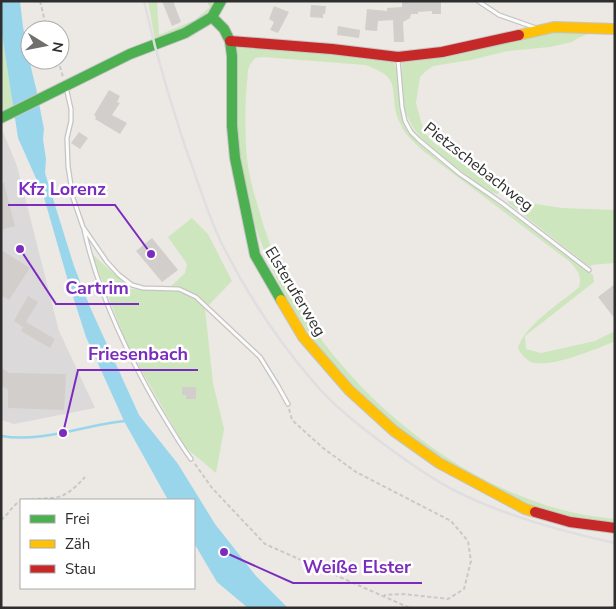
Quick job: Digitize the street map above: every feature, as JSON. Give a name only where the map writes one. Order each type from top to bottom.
[{"type":"street","points":[[2,118],[130,54],[170,40],[212,17],[221,1]]},
{"type":"street","name":"Elsteruferweg","points":[[212,17],[224,28],[230,41],[232,56],[232,126],[235,158],[255,255],[303,337],[349,390],[394,431],[439,464],[525,509],[570,522],[615,528]]},
{"type":"street","points":[[230,41],[332,49],[398,57],[442,52],[554,27],[615,29]]},
{"type":"lane","points":[[478,1],[499,15],[541,29]]},
{"type":"lane","name":"Pietzschebachweg","points":[[398,57],[402,107],[411,132],[460,174],[502,203],[589,270]]},
{"type":"lane","points":[[66,86],[71,108],[71,121],[67,138],[68,166],[73,198],[83,227],[89,253],[108,305],[130,356],[171,429],[192,459]]},
{"type":"lane","points":[[83,227],[107,262],[132,285],[144,288],[180,288],[196,297],[260,357],[288,404]]},
{"type":"path","points":[[40,1],[45,20]]},
{"type":"path","points":[[61,70],[66,86]]},
{"type":"path","points":[[288,404],[292,420],[323,448],[356,472],[451,521],[468,541],[471,561],[464,589],[448,599],[404,594],[384,595]]},
{"type":"path","points":[[192,459],[212,488],[265,544],[410,608]]},
{"type":"path","points":[[42,499],[60,498],[74,489],[85,477]]},
{"type":"path","points":[[1,520],[9,514],[14,505],[20,502]]},
{"type":"shaded area","points":[[1,127],[17,166],[59,331],[95,408],[14,424],[1,420]]},
{"type":"green space","points":[[148,1],[157,1],[159,35],[195,20],[210,7],[206,1],[210,1],[214,5],[203,16],[187,26],[155,40]]},
{"type":"green space","points":[[1,28],[13,105],[1,111]]},
{"type":"green space","points":[[561,30],[591,33],[572,42],[550,47],[508,51],[471,60],[433,66],[420,77],[416,103],[424,132],[434,143],[466,166],[483,170],[499,186],[500,192],[497,194],[492,192],[474,181],[436,152],[414,129],[405,110],[403,99],[402,63],[404,60]]},
{"type":"green space","points":[[239,43],[389,60],[394,63],[397,71],[402,114],[405,123],[414,136],[441,161],[593,275],[594,282],[525,336],[526,349],[541,353],[595,341],[615,331],[615,341],[560,361],[539,363],[529,361],[518,348],[522,339],[535,323],[579,287],[579,273],[570,262],[422,150],[413,141],[400,123],[396,112],[391,82],[378,70],[365,65],[263,57],[255,58],[250,65],[248,69],[245,130],[247,156],[252,187],[264,227],[281,272],[293,297],[316,332],[343,366],[373,398],[406,428],[442,454],[479,477],[519,495],[559,509],[615,519],[615,523],[555,515],[532,507],[473,478],[444,462],[406,435],[370,405],[339,373],[311,337],[287,299],[267,258],[252,215],[237,154],[234,107],[235,45]]},
{"type":"green space","points":[[510,200],[562,208],[615,210],[615,263],[591,265],[591,267],[586,264],[507,202]]},
{"type":"green space","points":[[192,218],[208,234],[232,281],[205,309],[213,383],[224,429],[216,473],[185,447],[127,345],[92,254],[131,289],[166,291],[185,273],[187,264],[168,237]]},
{"type":"water","points":[[1,1],[20,1],[22,20],[20,20],[20,70],[32,70],[36,88],[44,129],[45,173],[74,266],[90,307],[139,415],[178,464],[215,524],[256,576],[288,608],[248,608],[217,582],[195,545],[195,499],[167,499],[124,421],[86,337],[43,194],[18,138],[1,28]]},
{"type":"building","points":[[162,1],[173,1],[181,22],[172,26]]},
{"type":"building","points":[[402,1],[441,1],[441,14],[432,14],[432,11],[411,14],[410,18],[403,22],[404,42],[394,42],[393,20],[378,21],[377,31],[365,30],[367,9],[387,11],[387,8],[402,7]]},
{"type":"building","points":[[311,5],[326,6],[323,18],[310,17]]},
{"type":"building","points":[[274,6],[289,12],[278,33],[270,30],[274,22],[269,19]]},
{"type":"building","points":[[338,26],[360,30],[359,38],[337,35]]},
{"type":"building","points":[[109,90],[120,96],[117,102],[120,103],[112,115],[127,123],[120,134],[95,119],[94,115]]},
{"type":"building","points":[[79,132],[88,138],[80,149],[71,143]]},
{"type":"building","points":[[1,183],[4,183],[15,226],[1,230]]},
{"type":"building","points":[[152,238],[178,270],[162,282],[136,251]]},
{"type":"building","points":[[1,250],[30,268],[9,300],[1,295]]},
{"type":"building","points":[[615,284],[615,319],[598,297]]},
{"type":"building","points":[[28,296],[38,302],[26,322],[55,339],[50,348],[21,331],[23,327],[14,321]]},
{"type":"building","points":[[1,367],[9,373],[66,374],[64,410],[8,408],[8,390],[1,385]]},
{"type":"building","points":[[182,387],[196,387],[196,399],[186,399],[186,395],[182,395]]},
{"type":"waterway","points":[[1,436],[33,437],[125,421]]},
{"type":"railway","points":[[144,1],[161,70],[175,115],[218,236],[241,280],[262,314],[320,389],[348,416],[389,448],[457,492],[522,518],[615,543]]},
{"type":"traffic: fast","points":[[1,118],[130,54],[185,33],[212,17],[221,1]]},
{"type":"traffic: fast","points":[[212,17],[224,29],[230,41],[232,56],[232,126],[235,158],[255,255],[281,300]]},
{"type":"traffic: slow","points":[[519,35],[554,27],[615,29]]},
{"type":"traffic: slow","points":[[281,300],[303,337],[349,390],[394,431],[439,463],[525,509],[535,512]]},
{"type":"traffic: jam","points":[[230,41],[332,49],[398,57],[442,52],[519,35]]},
{"type":"traffic: jam","points":[[535,512],[570,522],[615,528]]},
{"type":"place","name":"Cartrim","points":[[20,249]]},
{"type":"place","name":"Kfz Lorenz","points":[[151,254]]},
{"type":"place","name":"Friesenbach","points":[[63,433]]},
{"type":"place","name":"Weiße Elster","points":[[224,552]]}]
